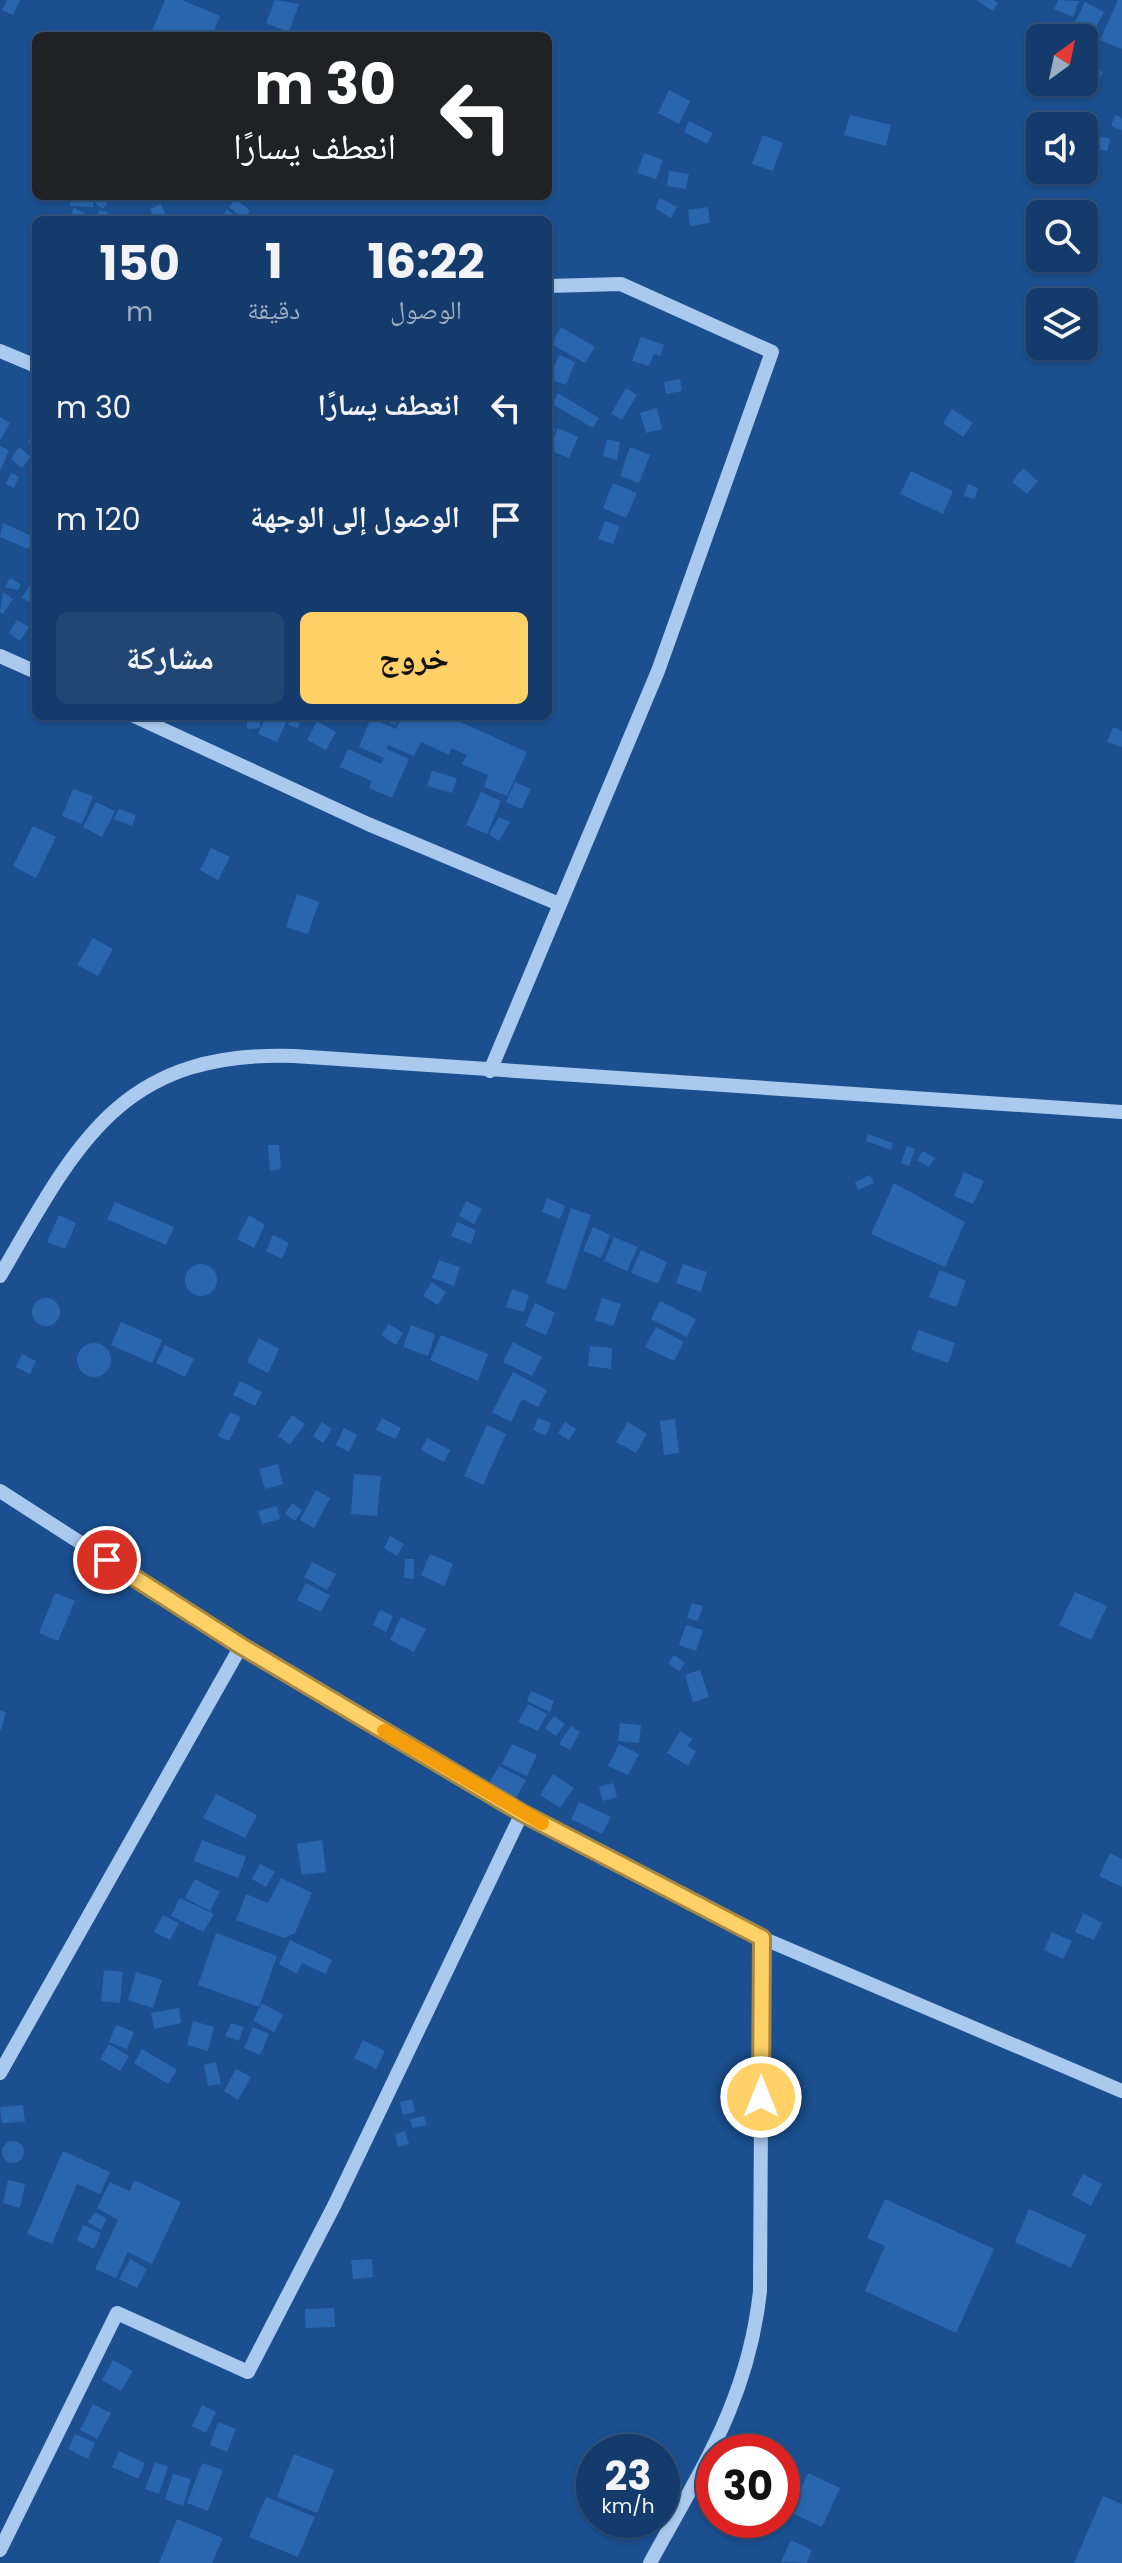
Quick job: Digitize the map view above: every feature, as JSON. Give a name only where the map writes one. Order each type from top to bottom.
[{"type":"street","points":[[490,1071],[658,671],[772,352],[621,284],[552,286]]},
{"type":"street","points":[[0,351],[32,364]]},
{"type":"street","points":[[0,656],[32,670]]},
{"type":"street","points":[[143,720],[368,824],[559,904]]},
{"type":"street","points":[[0,1276],[79,1145],[107,1116],[139,1091],[175,1073],[214,1060],[254,1055],[1122,1112]]},
{"type":"street","points":[[0,1491],[241,1646],[522,1813],[762,1938],[1122,2091]]},
{"type":"street","points":[[0,2073],[241,1646]]},
{"type":"street","points":[[0,2550],[117,2313],[248,2372],[334,2206],[522,1813]]},
{"type":"street","points":[[650,2563],[724,2428],[742,2384],[756,2326],[760,2291],[762,1938]]},
{"type":"building","points":[[7,0],[20,0],[13,15],[2,10]]},
{"type":"building","points":[[165,0],[182,0],[220,16],[214,32],[152,32]]},
{"type":"building","points":[[275,0],[299,4],[289,32],[266,23]]},
{"type":"building","points":[[976,0],[993,0],[998,3],[993,11]]},
{"type":"building","points":[[1058,0],[1079,1],[1073,17],[1054,9]]},
{"type":"building","points":[[1118,0],[1122,0],[1122,49],[1100,40]]},
{"type":"building","points":[[1085,2],[1104,12],[1098,24],[1074,24]]},
{"type":"building","points":[[669,90],[690,101],[679,124],[658,113]]},
{"type":"building","points":[[850,115],[891,125],[886,146],[844,135]]},
{"type":"building","points":[[1115,115],[1122,118],[1122,130],[1111,126]]},
{"type":"building","points":[[689,121],[713,133],[707,144],[684,132]]},
{"type":"building","points":[[763,135],[783,143],[773,171],[752,164]]},
{"type":"building","points":[[1098,136],[1110,139],[1107,151],[1098,149]]},
{"type":"building","points":[[644,153],[663,160],[656,179],[637,173]]},
{"type":"building","points":[[669,171],[689,174],[686,189],[667,186]]},
{"type":"building","points":[[660,198],[677,207],[671,218],[655,208]]},
{"type":"building","points":[[70,200],[94,200],[93,207],[70,206]]},
{"type":"building","points":[[97,200],[109,200],[103,209],[95,203]]},
{"type":"building","points":[[237,200],[250,211],[246,216],[240,216],[229,207]]},
{"type":"building","points":[[161,204],[166,216],[154,216],[150,209]]},
{"type":"building","points":[[708,207],[710,223],[690,226],[688,210]]},
{"type":"building","points":[[74,208],[90,216],[70,216]]},
{"type":"building","points":[[227,209],[235,216],[224,216]]},
{"type":"building","points":[[99,210],[108,212],[107,216],[98,216]]},
{"type":"building","points":[[561,327],[595,347],[585,363],[552,342]]},
{"type":"building","points":[[641,337],[664,345],[660,356],[654,354],[649,366],[632,361]]},
{"type":"building","points":[[559,355],[575,362],[566,385],[552,380]]},
{"type":"building","points":[[680,379],[682,391],[666,394],[664,382]]},
{"type":"building","points":[[626,388],[637,395],[622,420],[611,414]]},
{"type":"building","points":[[558,393],[599,418],[593,428],[552,404]]},
{"type":"building","points":[[657,408],[662,429],[646,433],[640,413]]},
{"type":"building","points":[[952,409],[973,423],[963,437],[943,423]]},
{"type":"building","points":[[0,417],[10,423],[0,440]]},
{"type":"building","points":[[558,428],[578,437],[569,458],[552,451]]},
{"type":"building","points":[[607,439],[620,442],[617,460],[603,456]]},
{"type":"building","points":[[0,446],[9,450],[0,472]]},
{"type":"building","points":[[19,447],[31,457],[22,468],[11,459]]},
{"type":"building","points":[[630,447],[650,455],[639,483],[620,476]]},
{"type":"building","points":[[1023,468],[1038,481],[1027,494],[1012,482]]},
{"type":"building","points":[[911,471],[953,491],[943,514],[900,494]]},
{"type":"building","points":[[11,473],[19,477],[14,488],[6,484]]},
{"type":"building","points":[[613,483],[637,493],[626,518],[603,508]]},
{"type":"building","points":[[968,484],[978,488],[975,499],[964,496]]},
{"type":"building","points":[[605,521],[620,526],[613,544],[598,539]]},
{"type":"building","points":[[3,523],[32,536],[32,541],[28,549],[0,537]]},
{"type":"building","points":[[10,578],[21,584],[18,590],[5,587]]},
{"type":"building","points":[[29,586],[32,588],[32,604],[22,598]]},
{"type":"building","points":[[3,592],[13,599],[3,614],[0,612]]},
{"type":"building","points":[[17,620],[29,627],[20,641],[9,633]]},
{"type":"building","points":[[247,720],[260,720],[260,728],[247,729]]},
{"type":"building","points":[[264,720],[287,720],[277,742],[258,734]]},
{"type":"building","points":[[290,720],[301,720],[298,728],[288,725]]},
{"type":"building","points":[[370,720],[396,729],[400,720],[456,720],[527,752],[507,796],[484,787],[488,775],[462,764],[467,755],[451,748],[449,755],[421,742],[414,756],[388,745],[387,749],[409,759],[392,798],[369,788],[372,781],[340,767],[348,749],[381,764],[384,758],[359,747]]},
{"type":"building","points":[[317,721],[336,732],[326,750],[307,740]]},
{"type":"building","points":[[1113,727],[1122,731],[1122,747],[1107,742]]},
{"type":"building","points":[[432,771],[457,778],[452,793],[427,786]]},
{"type":"building","points":[[515,782],[531,789],[522,809],[506,802]]},
{"type":"building","points":[[73,789],[93,796],[82,824],[62,816]]},
{"type":"building","points":[[481,792],[501,801],[487,834],[466,825]]},
{"type":"building","points":[[96,802],[115,811],[102,837],[83,827]]},
{"type":"building","points":[[119,809],[136,815],[132,826],[114,819]]},
{"type":"building","points":[[499,817],[510,822],[499,841],[489,834]]},
{"type":"building","points":[[33,826],[56,837],[36,878],[13,866]]},
{"type":"building","points":[[211,848],[230,857],[218,880],[200,870]]},
{"type":"building","points":[[297,894],[319,902],[308,934],[286,927]]},
{"type":"building","points":[[93,938],[113,949],[98,976],[77,965]]},
{"type":"building","points":[[868,1134],[893,1143],[891,1150],[866,1141]]},
{"type":"building","points":[[268,1145],[279,1145],[281,1169],[270,1171]]},
{"type":"building","points":[[907,1146],[915,1149],[909,1166],[901,1163]]},
{"type":"building","points":[[923,1151],[935,1158],[929,1167],[917,1160]]},
{"type":"building","points":[[964,1172],[984,1181],[973,1204],[954,1196]]},
{"type":"building","points":[[870,1175],[874,1183],[858,1190],[855,1182]]},
{"type":"building","points":[[894,1183],[965,1222],[945,1267],[871,1234]]},
{"type":"building","points":[[547,1198],[565,1206],[560,1219],[542,1212]]},
{"type":"building","points":[[466,1201],[482,1209],[474,1224],[459,1216]]},
{"type":"building","points":[[115,1202],[174,1227],[166,1245],[107,1219]]},
{"type":"building","points":[[571,1208],[591,1215],[566,1290],[546,1283]]},
{"type":"building","points":[[59,1215],[76,1223],[65,1249],[47,1242]]},
{"type":"building","points":[[249,1215],[265,1225],[254,1248],[237,1239]]},
{"type":"building","points":[[457,1222],[476,1230],[471,1244],[451,1236]]},
{"type":"building","points":[[593,1227],[610,1235],[601,1258],[583,1251]]},
{"type":"building","points":[[273,1235],[289,1243],[282,1259],[266,1251]]},
{"type":"building","points":[[614,1237],[638,1247],[627,1271],[604,1261]]},
{"type":"building","points":[[641,1250],[667,1262],[658,1284],[631,1273]]},
{"type":"building","points":[[439,1260],[460,1267],[454,1286],[432,1278]]},
{"type":"building","points":[[201,1264],[212,1269],[217,1280],[212,1291],[201,1296],[190,1291],[185,1280],[190,1269]]},
{"type":"building","points":[[683,1264],[707,1272],[701,1292],[676,1283]]},
{"type":"building","points":[[940,1270],[966,1281],[956,1307],[929,1297]]},
{"type":"building","points":[[432,1282],[446,1292],[438,1305],[423,1296]]},
{"type":"building","points":[[512,1289],[529,1295],[524,1312],[506,1307]]},
{"type":"building","points":[[46,1298],[56,1302],[60,1312],[56,1322],[46,1326],[36,1322],[32,1312],[36,1302]]},
{"type":"building","points":[[602,1298],[621,1304],[613,1326],[595,1320]]},
{"type":"building","points":[[660,1301],[696,1319],[687,1337],[651,1319]]},
{"type":"building","points":[[535,1303],[555,1313],[546,1335],[525,1326]]},
{"type":"building","points":[[121,1322],[162,1340],[152,1363],[111,1345]]},
{"type":"building","points":[[389,1324],[403,1333],[396,1345],[381,1335]]},
{"type":"building","points":[[411,1325],[435,1334],[428,1356],[403,1347]]},
{"type":"building","points":[[656,1327],[684,1342],[674,1361],[645,1347]]},
{"type":"building","points":[[918,1330],[955,1343],[948,1363],[911,1350]]},
{"type":"building","points":[[441,1335],[488,1354],[478,1381],[430,1360]]},
{"type":"building","points":[[259,1338],[279,1349],[268,1373],[247,1362]]},
{"type":"building","points":[[513,1342],[542,1357],[532,1376],[503,1362]]},
{"type":"building","points":[[94,1343],[106,1348],[111,1360],[106,1372],[94,1377],[82,1372],[77,1360],[82,1348]]},
{"type":"building","points":[[165,1345],[194,1359],[185,1377],[156,1363]]},
{"type":"building","points":[[590,1346],[612,1348],[611,1369],[588,1366]]},
{"type":"building","points":[[22,1354],[36,1361],[30,1374],[16,1367]]},
{"type":"building","points":[[513,1372],[547,1390],[538,1407],[522,1399],[511,1422],[492,1412]]},
{"type":"building","points":[[240,1381],[262,1392],[255,1406],[233,1395]]},
{"type":"building","points":[[230,1412],[241,1417],[229,1441],[218,1436]]},
{"type":"building","points":[[292,1415],[305,1424],[290,1445],[278,1436]]},
{"type":"building","points":[[382,1418],[401,1428],[395,1439],[376,1430]]},
{"type":"building","points":[[538,1418],[551,1423],[546,1436],[533,1430]]},
{"type":"building","points":[[675,1419],[679,1453],[664,1455],[660,1421]]},
{"type":"building","points":[[322,1422],[332,1429],[323,1443],[313,1436]]},
{"type":"building","points":[[565,1422],[576,1429],[569,1440],[558,1433]]},
{"type":"building","points":[[628,1422],[647,1434],[636,1453],[616,1442]]},
{"type":"building","points":[[487,1425],[506,1434],[483,1485],[464,1476]]},
{"type":"building","points":[[344,1428],[357,1435],[349,1452],[336,1445]]},
{"type":"building","points":[[427,1438],[450,1450],[444,1462],[421,1450]]},
{"type":"building","points":[[278,1464],[283,1484],[265,1489],[259,1469]]},
{"type":"building","points":[[354,1474],[381,1476],[377,1516],[351,1514]]},
{"type":"building","points":[[316,1490],[330,1498],[314,1528],[300,1520]]},
{"type":"building","points":[[292,1503],[302,1510],[295,1521],[285,1514]]},
{"type":"building","points":[[277,1506],[280,1519],[262,1524],[258,1511]]},
{"type":"building","points":[[390,1536],[404,1544],[397,1556],[384,1548]]},
{"type":"building","points":[[430,1554],[453,1564],[444,1586],[421,1575]]},
{"type":"building","points":[[405,1559],[414,1559],[414,1579],[404,1578]]},
{"type":"building","points":[[312,1562],[336,1574],[327,1590],[304,1577]]},
{"type":"building","points":[[306,1583],[330,1595],[321,1612],[297,1600]]},
{"type":"building","points":[[1075,1592],[1107,1606],[1091,1640],[1059,1625]]},
{"type":"building","points":[[55,1593],[75,1601],[58,1641],[39,1633]]},
{"type":"building","points":[[692,1603],[703,1606],[698,1621],[687,1618]]},
{"type":"building","points":[[380,1610],[393,1616],[386,1632],[373,1625]]},
{"type":"building","points":[[401,1617],[426,1629],[414,1652],[390,1640]]},
{"type":"building","points":[[686,1625],[703,1630],[696,1651],[679,1645]]},
{"type":"building","points":[[674,1655],[685,1663],[679,1672],[668,1663]]},
{"type":"building","points":[[700,1670],[709,1697],[693,1702],[685,1675]]},
{"type":"building","points":[[531,1691],[554,1701],[550,1712],[527,1701]]},
{"type":"building","points":[[528,1704],[547,1714],[538,1731],[518,1722]]},
{"type":"building","points":[[0,1710],[6,1712],[1,1730],[0,1729]]},
{"type":"building","points":[[554,1716],[565,1724],[556,1736],[545,1728]]},
{"type":"building","points":[[620,1723],[641,1725],[639,1743],[618,1741]]},
{"type":"building","points":[[571,1726],[580,1732],[570,1750],[559,1744]]},
{"type":"building","points":[[680,1731],[692,1739],[688,1746],[696,1752],[688,1766],[667,1753]]},
{"type":"building","points":[[512,1744],[537,1755],[527,1776],[502,1764]]},
{"type":"building","points":[[619,1744],[639,1754],[628,1775],[608,1766]]},
{"type":"building","points":[[499,1766],[526,1780],[516,1798],[489,1783]]},
{"type":"building","points":[[553,1774],[574,1788],[560,1808],[540,1795]]},
{"type":"building","points":[[613,1783],[617,1797],[603,1801],[599,1787]]},
{"type":"building","points":[[216,1794],[257,1815],[245,1838],[203,1818]]},
{"type":"building","points":[[579,1802],[611,1817],[602,1834],[571,1819]]},
{"type":"building","points":[[202,1840],[246,1857],[238,1878],[194,1861]]},
{"type":"building","points":[[322,1840],[326,1872],[302,1875],[297,1844]]},
{"type":"building","points":[[1110,1853],[1122,1859],[1122,1887],[1099,1876]]},
{"type":"building","points":[[260,1864],[275,1872],[266,1887],[252,1879]]},
{"type":"building","points":[[281,1878],[312,1893],[295,1933],[284,1938],[236,1920],[246,1894],[268,1903]]},
{"type":"building","points":[[195,1879],[220,1892],[210,1911],[185,1898]]},
{"type":"building","points":[[180,1898],[214,1914],[203,1932],[171,1916]]},
{"type":"building","points":[[1083,1913],[1102,1923],[1094,1940],[1075,1932]]},
{"type":"building","points":[[163,1915],[179,1923],[170,1940],[154,1932]]},
{"type":"building","points":[[1052,1932],[1072,1941],[1063,1959],[1044,1950]]},
{"type":"building","points":[[216,1933],[277,1956],[259,2007],[198,1985]]},
{"type":"building","points":[[290,1940],[332,1960],[326,1974],[302,1963],[297,1974],[279,1964]]},
{"type":"building","points":[[104,1970],[123,1972],[120,2003],[101,2001]]},
{"type":"building","points":[[136,1972],[162,1980],[153,2008],[128,2000]]},
{"type":"building","points":[[262,2003],[283,2015],[274,2032],[253,2021]]},
{"type":"building","points":[[179,2008],[181,2023],[154,2029],[151,2013]]},
{"type":"building","points":[[193,2021],[214,2027],[208,2051],[187,2045]]},
{"type":"building","points":[[231,2023],[244,2027],[239,2041],[225,2036]]},
{"type":"building","points":[[116,2025],[134,2032],[127,2049],[109,2042]]},
{"type":"building","points":[[253,2027],[269,2034],[260,2055],[244,2048]]},
{"type":"building","points":[[363,2040],[385,2051],[376,2069],[354,2058]]},
{"type":"building","points":[[109,2044],[129,2056],[120,2071],[100,2059]]},
{"type":"building","points":[[142,2049],[177,2070],[168,2084],[134,2063]]},
{"type":"building","points":[[216,2062],[221,2084],[208,2086],[204,2065]]},
{"type":"building","points":[[236,2069],[251,2077],[238,2100],[224,2091]]},
{"type":"building","points":[[412,2099],[415,2112],[403,2115],[400,2102]]},
{"type":"building","points":[[23,2105],[25,2122],[2,2123],[0,2107]]},
{"type":"building","points":[[424,2116],[427,2125],[412,2128],[410,2119]]},
{"type":"building","points":[[405,2131],[409,2144],[398,2147],[395,2134]]},
{"type":"building","points":[[9,2141],[17,2141],[24,2152],[17,2163],[9,2163],[2,2156],[2,2148]]},
{"type":"building","points":[[63,2151],[110,2172],[100,2194],[77,2184],[52,2244],[27,2234]]},
{"type":"building","points":[[1083,2174],[1102,2184],[1091,2206],[1072,2195]]},
{"type":"building","points":[[8,2180],[25,2184],[20,2208],[3,2203]]},
{"type":"building","points":[[134,2180],[181,2202],[152,2264],[128,2252],[116,2278],[95,2269],[118,2220],[97,2208],[110,2182],[130,2191]]},
{"type":"building","points":[[885,2199],[994,2249],[956,2333],[865,2291],[885,2246],[867,2238]]},
{"type":"building","points":[[1029,2209],[1086,2235],[1071,2268],[1015,2242]]},
{"type":"building","points":[[95,2212],[107,2219],[101,2230],[88,2222]]},
{"type":"building","points":[[83,2225],[101,2233],[94,2249],[77,2240]]},
{"type":"building","points":[[130,2259],[147,2269],[137,2288],[119,2279]]},
{"type":"building","points":[[372,2259],[373,2277],[353,2279],[351,2260]]},
{"type":"building","points":[[334,2308],[335,2327],[306,2328],[305,2309]]},
{"type":"building","points":[[113,2360],[133,2371],[121,2391],[102,2380]]},
{"type":"building","points":[[93,2404],[111,2413],[97,2439],[80,2430]]},
{"type":"building","points":[[202,2405],[216,2412],[206,2433],[192,2426]]},
{"type":"building","points":[[218,2422],[236,2429],[227,2452],[210,2445]]},
{"type":"building","points":[[75,2434],[95,2443],[88,2459],[68,2449]]},
{"type":"building","points":[[119,2451],[145,2463],[138,2479],[112,2467]]},
{"type":"building","points":[[294,2454],[334,2470],[317,2513],[277,2497]]},
{"type":"building","points":[[155,2462],[168,2467],[159,2494],[145,2489]]},
{"type":"building","points":[[202,2463],[223,2470],[208,2511],[187,2503]]},
{"type":"building","points":[[808,2473],[840,2488],[822,2527],[800,2517],[800,2490]]},
{"type":"building","points":[[173,2474],[191,2479],[183,2506],[165,2499]]},
{"type":"building","points":[[1103,2496],[1122,2504],[1122,2563],[1074,2563]]},
{"type":"building","points":[[266,2497],[315,2517],[298,2557],[249,2537]]},
{"type":"building","points":[[177,2519],[223,2538],[212,2563],[159,2563]]},
{"type":"building","points":[[791,2540],[812,2550],[807,2563],[781,2562]]},
{"type":"slow traffic","points":[[384,1731],[542,1823]]},
{"type":"route","points":[[107,1560],[241,1646],[522,1813],[762,1938],[761,2097]]}]
